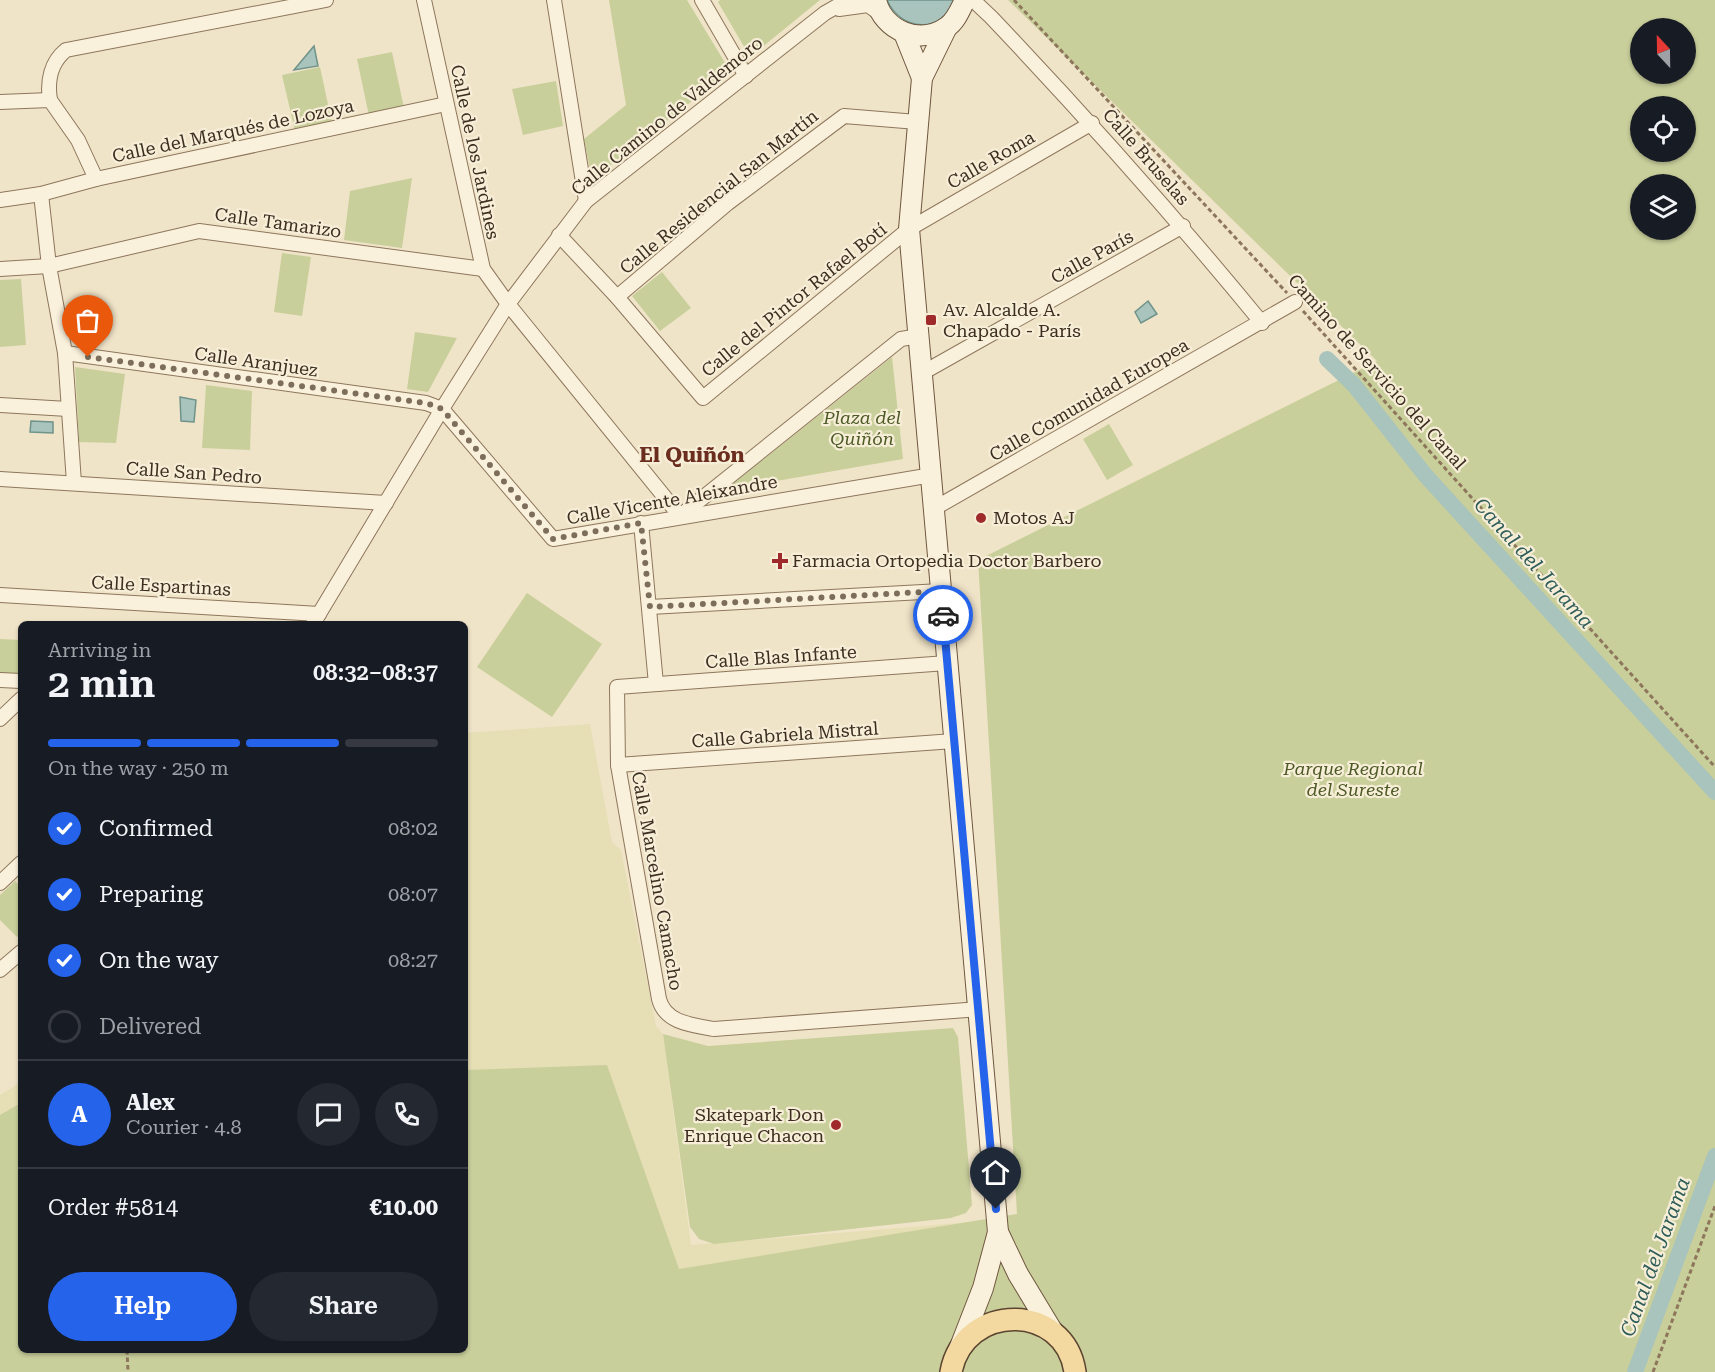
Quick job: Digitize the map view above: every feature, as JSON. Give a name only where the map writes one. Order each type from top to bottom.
[{"type":"main road","points":[[952,1363],[983,1288],[998,1232],[980,1009],[947,663],[924,372],[909,229],[916,122],[922,78],[948,27],[957,17],[965,0]]},
{"type":"main road","points":[[879,8],[892,26],[904,33],[919,36],[934,34],[948,27]]},
{"type":"main road","points":[[904,33],[922,78]]},
{"type":"main road","points":[[998,1232],[1018,1274],[1053,1332],[1065,1346],[1075,1372]]},
{"type":"main road","points":[[952,1363],[975,1332],[993,1322],[1014,1318],[1034,1322],[1053,1332]]},
{"type":"street","points":[[0,102],[50,100],[48,88],[51,75],[57,57],[66,50],[326,0]]},
{"type":"street","name":"Calle de los Jardines","points":[[424,0],[483,269],[508,304],[680,516]]},
{"type":"street","points":[[554,0],[586,201]]},
{"type":"street","points":[[702,0],[746,76]]},
{"type":"street","name":"Calle Camino de Valdemoro","points":[[316,619],[508,304],[586,201],[825,13],[848,0]]},
{"type":"street","name":"Calle Bruselas","points":[[965,0],[975,2],[991,16],[1092,123],[1183,226],[1262,323]]},
{"type":"street","name":"Calle Camino de Valdemoro","points":[[825,13],[852,6],[868,5],[879,8]]},
{"type":"street","name":"Calle del Marqués de Lozoya","points":[[50,100],[78,140],[96,179],[446,104]]},
{"type":"street","name":"Calle Residencial San Martín","points":[[617,297],[729,204],[844,116],[916,122]]},
{"type":"street","name":"Calle Roma","points":[[909,229],[1092,123]]},
{"type":"street","points":[[0,200],[41,195],[96,179]]},
{"type":"street","points":[[41,195],[49,266],[65,353],[74,483]]},
{"type":"street","name":"Calle París","points":[[924,372],[1183,226]]},
{"type":"street","name":"Calle del Pintor Rafael Botí","points":[[559,235],[617,297],[703,398],[909,229]]},
{"type":"street","name":"Calle Tamarizo","points":[[0,269],[49,266],[199,231],[483,269]]},
{"type":"street","points":[[1262,323],[1295,302]]},
{"type":"street","name":"Calle Comunidad Europea","points":[[935,508],[1262,323]]},
{"type":"street","points":[[680,516],[902,339],[919,336]]},
{"type":"street","name":"Calle Aranjuez","points":[[65,353],[426,403],[442,409]]},
{"type":"street","points":[[0,405],[68,409]]},
{"type":"street","name":"Calle Vicente Aleixandre","points":[[442,409],[553,539],[932,475]]},
{"type":"street","name":"Calle San Pedro","points":[[0,479],[386,503]]},
{"type":"street","points":[[641,523],[656,684]]},
{"type":"street","points":[[650,607],[941,591]]},
{"type":"street","name":"Calle Espartinas","points":[[0,595],[316,619]]},
{"type":"street","name":"Calle Blas Infante","points":[[616,687],[947,663]]},
{"type":"street","points":[[0,680],[18,681]]},
{"type":"street","name":"Calle Marcelino Camacho","points":[[616,687],[618,765],[662,1011],[672,1018],[714,1029],[980,1009]]},
{"type":"street","points":[[0,719],[18,702]]},
{"type":"street","name":"Calle Gabriela Mistral","points":[[618,765],[954,741]]},
{"type":"street","points":[[0,883],[18,866]]},
{"type":"street","points":[[0,970],[18,955]]},
{"type":"path","name":"Camino de Servicio del Canal","points":[[1014,0],[1295,302],[1715,767]]},
{"type":"path","points":[[1653,1372],[1715,1206]]},
{"type":"path","points":[[127,1353],[128,1372]]},
{"type":"shaded area","points":[[590,724],[612,842],[621,850],[656,1026],[663,1034],[691,1245],[983,1221],[922,1372],[0,1372],[0,1095],[18,1084],[18,1353],[468,1353],[468,733]]},
{"type":"green space","points":[[609,0],[687,0],[730,71],[592,180],[584,139],[626,105]]},
{"type":"green space","points":[[720,0],[820,0],[750,57],[718,2]]},
{"type":"green space","name":"Parque Regional del Sureste","points":[[1008,0],[1715,0],[1715,1372],[0,1372],[0,1115],[18,1105],[18,1353],[468,1353],[468,1070],[607,1065],[679,1269],[1017,1214],[978,560],[1377,361]]},
{"type":"green space","points":[[392,52],[404,108],[369,116],[357,59]]},
{"type":"green space","points":[[320,67],[332,123],[295,131],[282,75]]},
{"type":"green space","points":[[556,81],[563,126],[523,135],[512,89]]},
{"type":"green space","points":[[412,178],[402,248],[344,240],[350,191]]},
{"type":"green space","points":[[282,253],[311,257],[302,316],[274,312]]},
{"type":"green space","points":[[662,272],[691,308],[660,331],[632,296]]},
{"type":"green space","points":[[21,279],[26,345],[0,347],[0,280]]},
{"type":"green space","points":[[415,332],[457,338],[428,392],[407,389]]},
{"type":"green space","name":"Plaza del Quiñón","points":[[892,357],[903,459],[725,490]]},
{"type":"green space","points":[[75,367],[125,374],[116,443],[79,442]]},
{"type":"green space","points":[[206,385],[252,391],[250,450],[202,448]]},
{"type":"green space","points":[[1109,424],[1133,465],[1107,480],[1083,439]]},
{"type":"green space","points":[[527,593],[602,644],[552,717],[477,667]]},
{"type":"green space","points":[[0,639],[18,640],[18,674],[0,673]]},
{"type":"green space","points":[[15,881],[18,884],[17,937],[0,920],[0,895]]},
{"type":"green space","points":[[953,1028],[958,1037],[972,1205],[966,1213],[951,1218],[714,1244],[699,1239],[690,1227],[663,1034],[708,1046]]},
{"type":"water","points":[[887,0],[954,0],[941,19],[931,24],[921,25],[901,18]]},
{"type":"water","points":[[314,46],[318,66],[294,70]]},
{"type":"water","points":[[1148,301],[1157,314],[1141,323],[1135,312]]},
{"type":"water","points":[[180,397],[196,400],[194,422],[181,421]]},
{"type":"water","points":[[31,421],[53,422],[53,433],[30,432]]},
{"type":"waterway","name":"Canal del Jarama","points":[[1327,359],[1354,385],[1426,476],[1715,792]]},
{"type":"waterway","name":"Canal del Jarama","points":[[1635,1372],[1715,1156]]},
{"type":"way so far","points":[[88,357],[426,403],[442,409],[553,539],[641,523],[650,607],[941,591],[943,615]]},
{"type":"place","name":"Av. Alcalde A. Chapado - París","points":[[931,320]]},
{"type":"place","name":"Motos AJ","points":[[981,518]]},
{"type":"place","name":"Farmacia Ortopedia Doctor Barbero","points":[[780,561]]},
{"type":"place","name":"Skatepark Don Enrique Chacon","points":[[836,1125]]},
{"type":"district","name":"El Quiñón","points":[[692,455]]},
{"type":"route","points":[[943,615],[980,1009],[996,1209]]}]
